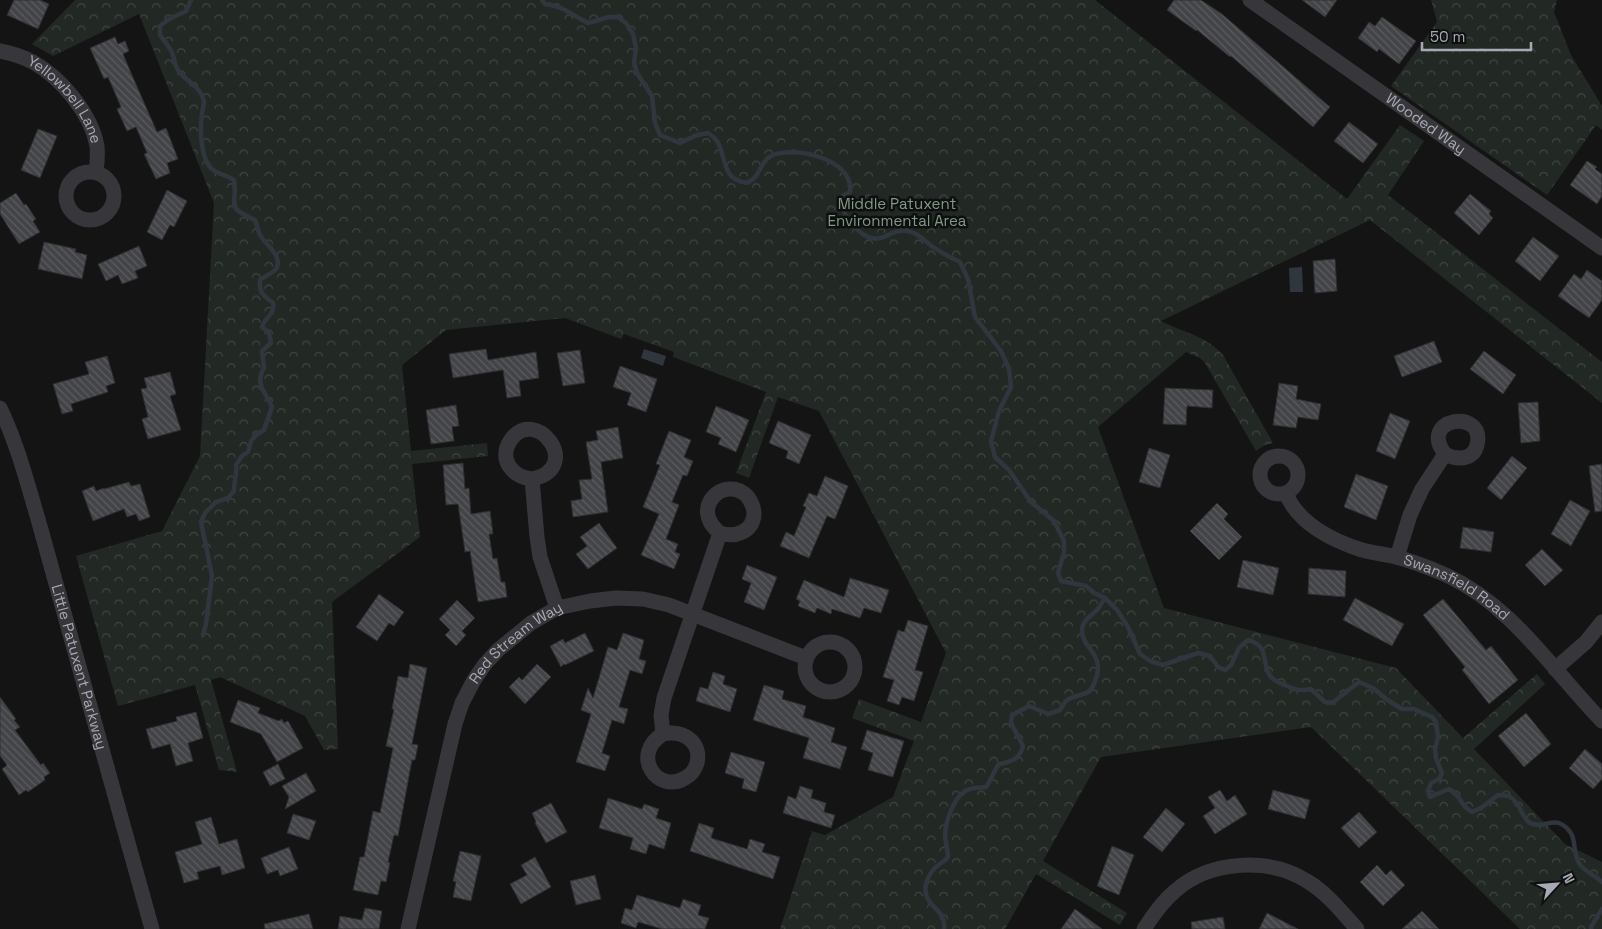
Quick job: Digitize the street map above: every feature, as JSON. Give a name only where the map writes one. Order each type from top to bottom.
[{"type":"street","name":"Wooded Way","points":[[1250,0],[1602,248]]},
{"type":"street","name":"Yellowbell Lane","points":[[0,51],[32,62],[66,89],[82,110],[94,136],[98,160],[96,172]]},
{"type":"street","name":"Little Patuxent Parkway","points":[[0,408],[23,468],[38,519],[152,929]]},
{"type":"street","points":[[1397,557],[1410,514],[1422,488],[1445,454]]},
{"type":"street","points":[[532,479],[540,557],[557,608]]},
{"type":"street","name":"Swansfield Road","points":[[1286,493],[1290,503],[1298,513],[1327,535],[1344,544],[1397,557],[1445,574],[1484,597],[1522,630],[1602,721]]},
{"type":"street","points":[[663,734],[661,715],[664,698],[720,534]]},
{"type":"street","name":"Red Stream Way","points":[[408,929],[455,724],[462,703],[485,664],[498,650],[531,623],[557,608],[616,598],[643,599],[669,605],[806,658]]},
{"type":"street","points":[[1555,669],[1586,642],[1602,622]]},
{"type":"street","points":[[1144,929],[1160,905],[1176,890],[1193,879],[1219,870],[1247,865],[1269,867],[1291,873],[1309,882],[1333,902],[1356,929]]},
{"type":"green space","name":"Middle Patuxent Environmental Area","points":[[75,0],[1095,0],[1347,199],[1400,125],[1424,141],[1388,195],[1602,362],[1602,403],[1370,220],[1161,321],[1202,339],[1223,355],[1273,443],[1265,445],[1256,451],[1205,363],[1200,358],[1186,352],[1098,427],[1164,608],[1396,668],[1463,738],[1537,674],[1545,684],[1474,749],[1565,844],[1602,862],[1602,929],[1520,929],[1311,727],[1101,757],[1043,861],[1127,913],[1120,925],[1036,874],[1005,929],[780,929],[812,831],[825,835],[893,797],[914,741],[852,718],[859,699],[921,722],[946,653],[819,411],[778,397],[749,478],[736,473],[766,392],[673,357],[674,352],[624,334],[621,339],[565,318],[446,330],[402,365],[411,451],[487,443],[488,456],[412,464],[420,537],[332,602],[338,749],[324,750],[305,716],[220,677],[211,680],[237,772],[219,770],[195,685],[118,706],[76,556],[162,531],[200,456],[214,203],[139,14],[53,56],[32,44]]},
{"type":"green space","points":[[1431,0],[1557,0],[1554,12],[1571,55],[1602,106],[1602,130],[1596,125],[1547,195],[1391,86],[1437,22]]},
{"type":"shaded area","points":[[1302,267],[1303,292],[1290,292],[1289,268]]},
{"type":"shaded area","points":[[644,349],[666,356],[663,366],[641,358]]},
{"type":"building","points":[[14,0],[40,0],[49,4],[38,29],[7,15]]},
{"type":"building","points":[[1174,0],[1201,0],[1222,14],[1330,107],[1313,127],[1231,56],[1167,10]]},
{"type":"building","points":[[1302,0],[1337,0],[1325,17]]},
{"type":"building","points":[[1382,17],[1416,41],[1399,64],[1379,49],[1377,52],[1358,38],[1369,22],[1375,26]]},
{"type":"building","points":[[115,37],[118,44],[125,41],[129,51],[123,54],[157,132],[166,128],[178,159],[167,163],[170,173],[156,179],[144,154],[147,153],[136,127],[127,131],[117,109],[121,107],[108,77],[104,79],[90,48]]},
{"type":"building","points":[[1349,122],[1378,144],[1363,163],[1334,141]]},
{"type":"building","points":[[38,129],[57,136],[40,178],[21,170]]},
{"type":"building","points":[[1587,161],[1597,167],[1595,169],[1602,174],[1602,196],[1597,204],[1570,185]]},
{"type":"building","points":[[167,190],[187,201],[174,227],[170,225],[162,240],[147,232]]},
{"type":"building","points":[[16,193],[36,219],[33,221],[40,232],[19,244],[0,214],[0,203]]},
{"type":"building","points":[[1470,194],[1491,211],[1489,214],[1493,218],[1479,235],[1454,213]]},
{"type":"building","points":[[1533,237],[1559,256],[1540,281],[1515,261]]},
{"type":"building","points":[[44,242],[76,249],[75,252],[87,255],[82,279],[38,269]]},
{"type":"building","points":[[139,246],[147,266],[135,271],[138,278],[122,284],[118,275],[106,281],[98,264]]},
{"type":"building","points":[[1335,259],[1337,291],[1315,293],[1313,261]]},
{"type":"building","points":[[1587,270],[1602,281],[1602,300],[1589,318],[1558,296],[1574,274],[1581,279]]},
{"type":"building","points":[[1434,341],[1442,362],[1402,377],[1394,356]]},
{"type":"building","points":[[486,349],[488,360],[536,352],[539,378],[519,381],[521,396],[507,398],[503,370],[453,378],[449,354]]},
{"type":"building","points":[[580,350],[585,383],[563,386],[557,353]]},
{"type":"building","points":[[1484,351],[1516,375],[1503,394],[1470,369]]},
{"type":"building","points":[[107,356],[115,383],[106,386],[108,392],[71,404],[73,411],[62,414],[53,384],[89,374],[85,362]]},
{"type":"building","points":[[620,366],[657,379],[646,412],[627,405],[631,393],[613,387]]},
{"type":"building","points":[[170,372],[176,394],[170,396],[181,430],[148,439],[142,419],[148,417],[141,389],[147,388],[144,378]]},
{"type":"building","points":[[1279,383],[1298,386],[1296,399],[1321,404],[1318,420],[1298,417],[1296,428],[1273,425]]},
{"type":"building","points":[[1165,388],[1213,390],[1212,408],[1187,406],[1186,425],[1163,424]]},
{"type":"building","points":[[1538,402],[1540,441],[1521,443],[1518,403]]},
{"type":"building","points":[[456,405],[459,426],[452,427],[454,441],[431,444],[426,410]]},
{"type":"building","points":[[716,406],[749,420],[736,452],[718,444],[721,438],[706,432]]},
{"type":"building","points":[[1390,413],[1410,421],[1395,459],[1376,451]]},
{"type":"building","points":[[778,421],[811,435],[799,464],[786,458],[788,451],[769,443]]},
{"type":"building","points":[[618,427],[623,458],[601,462],[608,512],[573,517],[571,501],[582,499],[579,480],[592,479],[586,442],[598,440],[596,431]]},
{"type":"building","points":[[669,431],[691,440],[684,457],[693,461],[687,476],[683,475],[672,502],[679,505],[666,539],[678,544],[675,552],[680,554],[674,569],[641,555],[659,514],[643,507],[660,465],[656,464]]},
{"type":"building","points":[[1149,448],[1170,455],[1160,488],[1139,482]]},
{"type":"building","points":[[1512,456],[1527,468],[1501,500],[1487,488]]},
{"type":"building","points":[[463,463],[465,489],[469,488],[471,514],[490,511],[493,534],[489,534],[493,559],[497,558],[501,582],[505,582],[507,597],[478,602],[470,551],[465,552],[458,504],[446,505],[443,465]]},
{"type":"building","points":[[1602,464],[1602,511],[1595,512],[1589,466]]},
{"type":"building","points":[[1356,474],[1388,486],[1376,520],[1344,507]]},
{"type":"building","points":[[825,476],[848,486],[835,519],[827,516],[809,558],[780,546],[786,532],[794,536],[806,507],[803,506],[809,493],[817,496]]},
{"type":"building","points":[[129,482],[131,486],[140,484],[150,517],[139,521],[136,514],[127,517],[124,509],[93,521],[82,491],[94,486],[96,491]]},
{"type":"building","points":[[1570,500],[1590,511],[1571,546],[1551,534]]},
{"type":"building","points":[[1217,503],[1228,514],[1224,519],[1242,537],[1219,560],[1190,531]]},
{"type":"building","points":[[599,523],[617,548],[588,569],[576,554],[587,546],[580,537]]},
{"type":"building","points":[[1463,527],[1494,532],[1491,552],[1460,548]]},
{"type":"building","points":[[1542,549],[1563,570],[1545,586],[1525,565]]},
{"type":"building","points":[[1243,560],[1279,568],[1273,595],[1237,587]]},
{"type":"building","points":[[747,565],[777,577],[764,610],[744,602],[751,583],[742,579]]},
{"type":"building","points":[[1309,568],[1346,571],[1345,597],[1308,594]]},
{"type":"building","points":[[850,578],[889,590],[881,613],[864,608],[860,618],[832,609],[831,614],[817,608],[815,613],[798,606],[800,601],[796,599],[804,580],[844,597]]},
{"type":"building","points":[[379,594],[404,612],[394,626],[389,623],[377,641],[356,627]]},
{"type":"building","points":[[1355,598],[1404,624],[1392,646],[1343,620]]},
{"type":"building","points":[[1443,599],[1486,650],[1491,646],[1518,680],[1489,704],[1462,670],[1465,667],[1423,615]]},
{"type":"building","points":[[457,600],[475,618],[462,631],[466,635],[456,646],[445,635],[450,630],[439,619]]},
{"type":"building","points":[[908,620],[928,626],[915,670],[923,672],[914,701],[902,697],[899,705],[887,701],[894,680],[883,677],[898,630],[904,632]]},
{"type":"building","points":[[585,633],[594,651],[561,667],[550,646],[563,639],[565,643]]},
{"type":"building","points":[[623,633],[644,640],[639,659],[646,661],[642,674],[630,670],[619,707],[628,709],[624,724],[612,720],[602,753],[610,756],[605,771],[576,762],[591,714],[581,710],[588,688],[593,698],[608,647],[617,650]]},
{"type":"building","points":[[410,664],[427,668],[412,744],[418,745],[415,760],[412,760],[398,836],[394,835],[386,882],[381,881],[378,895],[353,890],[360,857],[364,857],[373,811],[380,813],[393,748],[386,746],[394,709],[392,709],[398,676],[408,678]]},
{"type":"building","points":[[537,664],[551,677],[525,704],[509,687],[519,677],[522,680]]},
{"type":"building","points":[[713,672],[725,676],[723,684],[737,689],[730,712],[696,701],[700,687],[708,689]]},
{"type":"building","points":[[764,685],[784,691],[782,699],[806,706],[803,717],[835,728],[831,742],[847,747],[840,769],[803,758],[809,738],[753,720]]},
{"type":"building","points":[[0,697],[20,727],[15,730],[41,765],[43,763],[50,773],[44,777],[45,780],[28,792],[26,790],[19,795],[2,769],[7,765],[0,756]]},
{"type":"building","points":[[238,700],[260,708],[258,713],[279,721],[282,719],[284,723],[288,721],[303,748],[277,762],[261,734],[230,722]]},
{"type":"building","points":[[196,712],[203,738],[188,743],[193,761],[176,766],[170,744],[152,749],[146,729],[177,721],[176,717]]},
{"type":"building","points":[[1526,713],[1551,744],[1524,767],[1498,736]]},
{"type":"building","points":[[867,730],[904,741],[893,777],[868,770],[873,753],[861,749]]},
{"type":"building","points":[[1585,749],[1602,764],[1602,779],[1593,789],[1569,768]]},
{"type":"building","points":[[731,752],[765,762],[756,792],[742,788],[744,779],[725,773]]},
{"type":"building","points":[[278,764],[285,779],[270,786],[263,772]]},
{"type":"building","points":[[306,773],[316,791],[285,809],[289,797],[282,786]]},
{"type":"building","points":[[800,786],[813,790],[811,798],[826,803],[824,812],[835,815],[831,828],[783,813],[788,796],[796,799]]},
{"type":"building","points":[[1220,790],[1227,801],[1235,795],[1247,814],[1215,834],[1203,816],[1215,808],[1208,797]]},
{"type":"building","points":[[1273,790],[1310,800],[1305,819],[1268,809]]},
{"type":"building","points":[[608,798],[642,809],[644,804],[659,809],[656,818],[671,823],[664,849],[649,844],[646,854],[630,849],[633,838],[599,828]]},
{"type":"building","points":[[551,803],[567,832],[546,843],[535,823],[532,813]]},
{"type":"building","points":[[1166,808],[1185,824],[1162,852],[1143,837]]},
{"type":"building","points":[[1359,812],[1377,832],[1359,848],[1341,828]]},
{"type":"building","points":[[293,814],[316,821],[309,840],[287,833]]},
{"type":"building","points":[[211,817],[219,844],[237,839],[245,868],[222,875],[220,866],[197,872],[199,879],[184,883],[175,852],[202,844],[195,822]]},
{"type":"building","points":[[699,823],[714,828],[711,838],[747,849],[750,839],[765,844],[762,852],[780,857],[773,879],[690,851]]},
{"type":"building","points":[[1112,846],[1134,855],[1119,895],[1097,886]]},
{"type":"building","points":[[289,847],[298,869],[280,876],[278,870],[267,874],[261,858]]},
{"type":"building","points":[[460,851],[481,856],[471,901],[453,897],[456,882],[453,881]]},
{"type":"building","points":[[535,857],[551,887],[521,904],[510,884],[527,875],[521,865]]},
{"type":"building","points":[[1377,865],[1386,875],[1391,870],[1405,885],[1383,906],[1360,882]]},
{"type":"building","points":[[595,875],[601,899],[576,905],[570,881]]},
{"type":"building","points":[[637,895],[680,908],[683,899],[701,905],[698,915],[709,918],[705,929],[662,929],[638,922],[636,928],[621,923],[625,908],[632,910]]},
{"type":"building","points":[[365,908],[382,911],[379,929],[338,929],[340,916],[362,920]]},
{"type":"building","points":[[1075,909],[1102,929],[1061,929]]},
{"type":"building","points":[[1422,911],[1439,929],[1402,929]]},
{"type":"building","points":[[1267,913],[1298,929],[1259,929]]},
{"type":"building","points":[[309,914],[313,929],[265,929],[264,924]]},
{"type":"building","points":[[1223,917],[1225,929],[1192,929],[1191,922]]},
{"type":"waterway","points":[[191,0],[186,11],[169,19],[160,26],[160,35],[172,52],[178,71],[198,89],[203,97],[201,136],[203,152],[209,165],[213,170],[234,180],[234,205],[239,212],[255,220],[260,235],[278,260],[276,269],[260,280],[262,293],[273,303],[273,310],[262,327],[269,333],[271,343],[262,351],[264,368],[260,378],[262,388],[272,407],[264,430],[251,441],[248,452],[242,456],[236,465],[234,491],[228,498],[216,502],[205,513],[201,522],[212,576],[203,635]]},
{"type":"waterway","points":[[542,0],[545,4],[562,9],[588,23],[609,17],[618,17],[626,23],[633,34],[636,48],[634,63],[637,73],[652,96],[655,123],[660,135],[680,143],[697,135],[708,133],[717,141],[726,167],[732,177],[747,183],[755,177],[770,156],[795,152],[822,158],[833,163],[843,171],[849,181],[850,192],[843,196],[843,206],[850,223],[860,232],[875,239],[899,231],[914,233],[936,249],[960,262],[968,279],[975,317],[1001,351],[1009,369],[1011,387],[999,411],[991,441],[995,457],[1009,470],[1031,502],[1054,521],[1064,541],[1064,552],[1058,573],[1061,581],[1086,586],[1094,593],[1105,598],[1117,610],[1128,627],[1140,654],[1150,661],[1163,665],[1198,653],[1210,656],[1218,667],[1225,670],[1231,665],[1239,648],[1248,640],[1260,646],[1268,672],[1279,683],[1295,689],[1311,689],[1325,702],[1332,703],[1359,682],[1373,688],[1402,709],[1414,709],[1432,717],[1436,722],[1438,737],[1435,749],[1436,758],[1442,773],[1439,779],[1431,783],[1428,791],[1430,797],[1449,789],[1472,812],[1481,808],[1498,795],[1509,796],[1530,823],[1534,825],[1559,823],[1568,829],[1573,838],[1575,853],[1579,863],[1602,882]]},
{"type":"waterway","points":[[944,929],[942,916],[930,903],[925,892],[926,884],[933,870],[948,857],[945,834],[953,805],[966,790],[986,787],[999,764],[1011,761],[1020,754],[1023,746],[1011,723],[1012,715],[1029,706],[1048,714],[1060,710],[1069,699],[1091,690],[1097,675],[1098,666],[1083,636],[1082,629],[1086,621],[1105,598]]},
{"type":"waterway","points":[[1591,929],[1602,909]]}]
